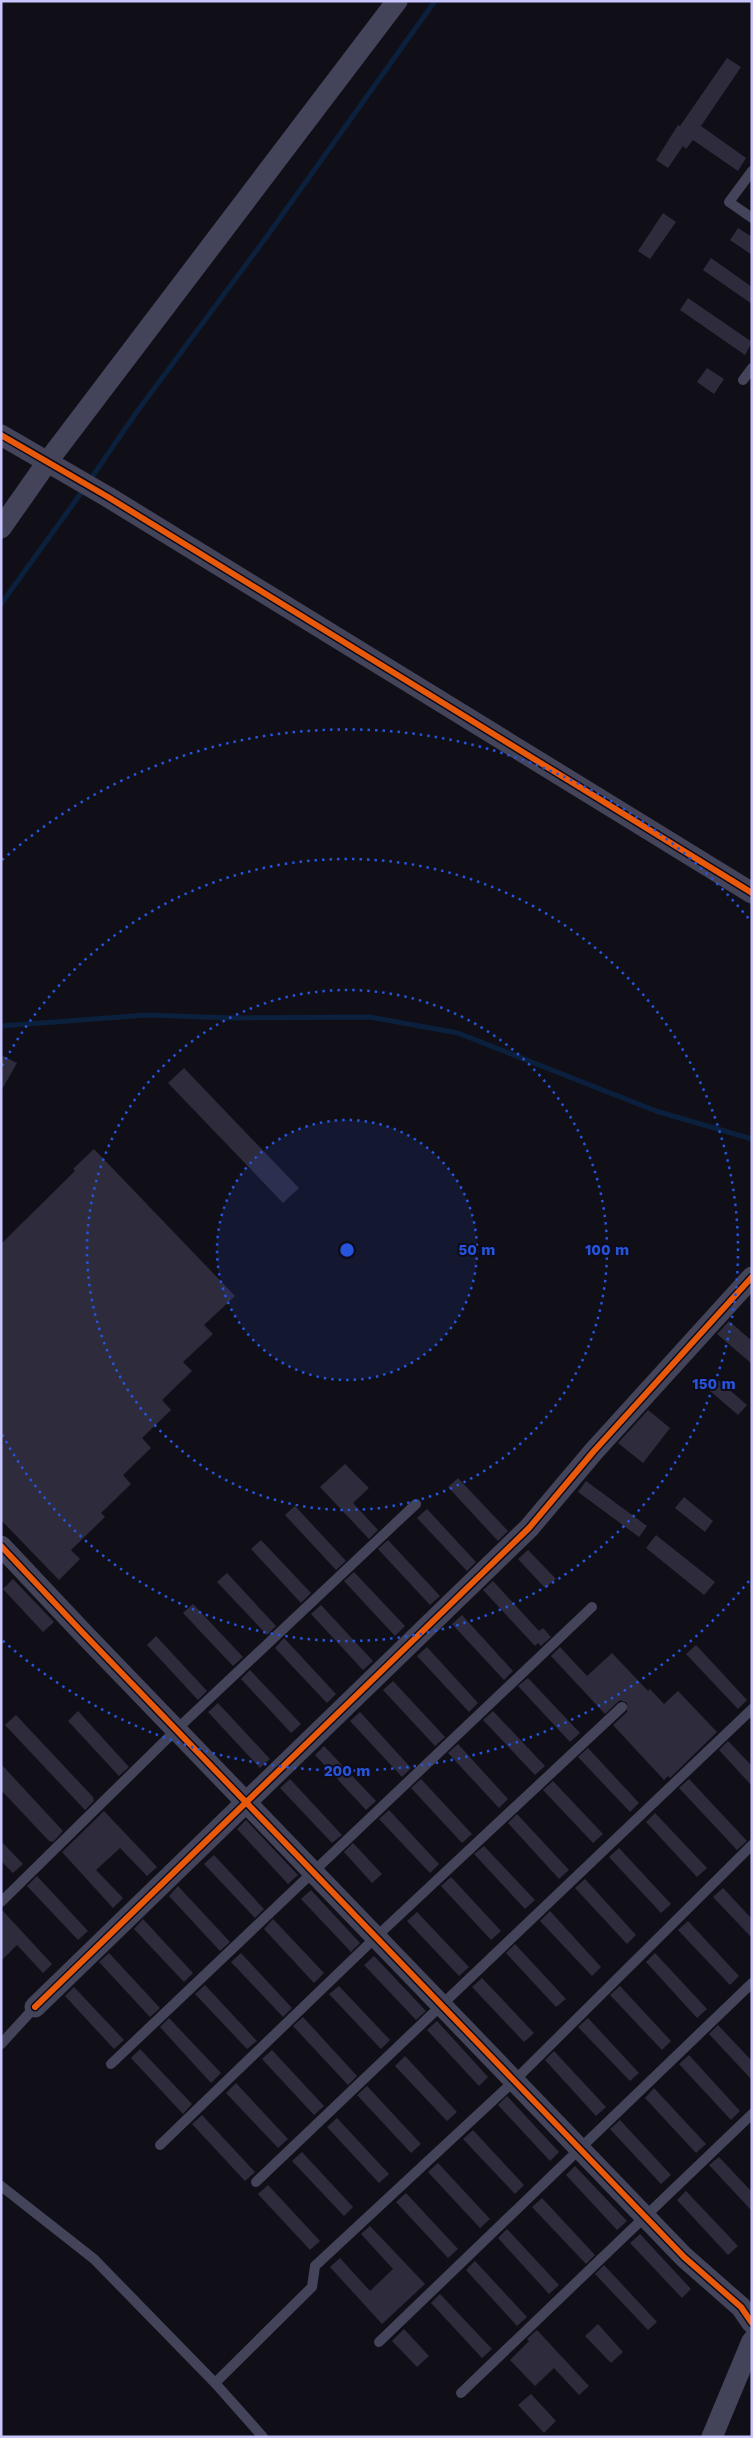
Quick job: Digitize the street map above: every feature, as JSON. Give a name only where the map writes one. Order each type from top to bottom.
[{"type":"street","points":[[1,528],[48,461],[397,1]]},
{"type":"street","points":[[1,435],[77,478],[752,893]]},
{"type":"street","points":[[35,2007],[363,1687],[451,1606],[529,1528],[594,1451],[752,1276]]},
{"type":"street","points":[[1,1546],[684,2257],[741,2307],[752,2323]]},
{"type":"street","points":[[712,2437],[752,2342]]},
{"type":"lane","points":[[752,171],[729,202],[752,218]]},
{"type":"lane","points":[[743,380],[752,368]]},
{"type":"lane","points":[[1,1902],[176,1730],[416,1504]]},
{"type":"lane","points":[[111,2064],[592,1607]]},
{"type":"lane","points":[[160,2145],[376,1937],[622,1707]]},
{"type":"lane","points":[[256,2182],[752,1709]]},
{"type":"lane","points":[[216,2383],[312,2286],[315,2266],[514,2081],[752,1845]]},
{"type":"lane","points":[[379,2342],[752,1983]]},
{"type":"lane","points":[[1,2044],[35,2007]]},
{"type":"lane","points":[[461,2393],[752,2114]]},
{"type":"lane","points":[[1,2186],[94,2259],[216,2383],[263,2437]]},
{"type":"building","points":[[727,58],[741,67],[701,126],[746,158],[738,171],[693,140],[686,149],[683,146],[668,168],[656,160],[678,125],[680,126]]},
{"type":"building","points":[[663,213],[676,222],[650,259],[638,251]]},
{"type":"building","points":[[738,228],[752,237],[752,255],[730,240]]},
{"type":"building","points":[[711,258],[752,287],[752,304],[703,270]]},
{"type":"building","points":[[688,298],[752,342],[745,355],[680,310]]},
{"type":"building","points":[[707,368],[724,379],[714,394],[697,382]]},
{"type":"building","points":[[1,1055],[17,1063],[1,1091]]},
{"type":"building","points":[[184,1068],[299,1188],[283,1203],[168,1083]]},
{"type":"building","points":[[94,1149],[235,1296],[204,1325],[213,1334],[183,1362],[192,1371],[162,1400],[171,1410],[142,1438],[151,1448],[123,1475],[131,1484],[101,1513],[105,1517],[71,1550],[80,1559],[59,1580],[1,1520],[1,1244],[75,1171],[73,1169]]},
{"type":"building","points":[[729,1321],[752,1341],[752,1364],[717,1334]]},
{"type":"building","points":[[718,1380],[747,1405],[738,1415],[709,1390]]},
{"type":"building","points":[[648,1410],[670,1428],[643,1463],[618,1443]]},
{"type":"building","points":[[345,1464],[369,1488],[353,1503],[378,1530],[369,1539],[320,1487]]},
{"type":"building","points":[[458,1478],[508,1531],[498,1541],[448,1487]]},
{"type":"building","points":[[586,1481],[647,1526],[639,1537],[578,1492]]},
{"type":"building","points":[[684,1497],[713,1521],[705,1532],[675,1508]]},
{"type":"building","points":[[295,1506],[346,1561],[336,1570],[285,1515]]},
{"type":"building","points":[[427,1509],[476,1562],[467,1571],[417,1518]]},
{"type":"building","points":[[656,1535],[715,1582],[704,1595],[646,1548]]},
{"type":"building","points":[[261,1540],[311,1593],[301,1603],[251,1549]]},
{"type":"building","points":[[388,1540],[440,1596],[430,1605],[378,1549]]},
{"type":"building","points":[[528,1550],[556,1579],[545,1588],[518,1559]]},
{"type":"building","points":[[354,1572],[405,1626],[395,1636],[344,1581]]},
{"type":"building","points":[[227,1573],[276,1626],[267,1635],[217,1582]]},
{"type":"building","points":[[13,1579],[54,1622],[43,1632],[3,1589]]},
{"type":"building","points":[[493,1581],[539,1631],[543,1628],[551,1637],[541,1646],[538,1643],[535,1646],[483,1590]]},
{"type":"building","points":[[193,1604],[243,1657],[233,1666],[183,1613]]},
{"type":"building","points":[[321,1605],[373,1661],[363,1670],[311,1614]]},
{"type":"building","points":[[462,1615],[513,1671],[504,1680],[452,1624]]},
{"type":"building","points":[[156,1636],[207,1691],[198,1700],[147,1645]]},
{"type":"building","points":[[284,1638],[336,1694],[327,1703],[275,1648]]},
{"type":"building","points":[[696,1645],[747,1700],[738,1709],[686,1654]]},
{"type":"building","points":[[427,1647],[478,1703],[469,1712],[417,1656]]},
{"type":"building","points":[[560,1647],[587,1676],[612,1653],[648,1691],[650,1689],[664,1704],[678,1691],[717,1732],[670,1778],[668,1776],[664,1780],[613,1725],[627,1712],[627,1703],[620,1700],[605,1714],[551,1656]]},
{"type":"building","points":[[250,1670],[301,1724],[291,1733],[241,1679]]},
{"type":"building","points":[[528,1678],[580,1733],[570,1742],[518,1686]]},
{"type":"building","points":[[393,1681],[445,1737],[435,1746],[383,1690]]},
{"type":"building","points":[[218,1703],[270,1759],[260,1768],[208,1712]]},
{"type":"building","points":[[78,1711],[129,1767],[119,1776],[68,1721]]},
{"type":"building","points":[[493,1711],[545,1766],[535,1775],[483,1720]]},
{"type":"building","points":[[360,1712],[411,1768],[402,1777],[350,1721]]},
{"type":"building","points":[[16,1715],[93,1797],[94,1801],[85,1810],[5,1725]]},
{"type":"building","points":[[728,1741],[752,1766],[752,1786],[719,1750]]},
{"type":"building","points":[[458,1744],[508,1799],[499,1808],[448,1753]]},
{"type":"building","points":[[324,1746],[376,1801],[366,1810],[315,1755]]},
{"type":"building","points":[[588,1748],[639,1803],[630,1812],[578,1757]]},
{"type":"building","points":[[1,1764],[63,1831],[53,1842],[49,1841],[1,1790]]},
{"type":"building","points":[[290,1779],[342,1835],[332,1843],[280,1788]]},
{"type":"building","points":[[421,1779],[472,1834],[462,1843],[411,1788]]},
{"type":"building","points":[[689,1779],[747,1841],[737,1850],[679,1788]]},
{"type":"building","points":[[553,1781],[603,1834],[593,1843],[543,1790]]},
{"type":"building","points":[[389,1810],[439,1864],[430,1873],[379,1819]]},
{"type":"building","points":[[104,1811],[157,1867],[147,1876],[120,1848],[96,1870],[123,1898],[113,1908],[62,1852]]},
{"type":"building","points":[[655,1813],[707,1868],[697,1877],[646,1822]]},
{"type":"building","points":[[517,1814],[569,1870],[559,1879],[508,1823]]},
{"type":"building","points":[[246,1820],[298,1875],[288,1884],[237,1829]]},
{"type":"building","points":[[1,1841],[23,1864],[13,1873],[1,1861]]},
{"type":"building","points":[[353,1843],[382,1874],[372,1883],[344,1852]]},
{"type":"building","points":[[484,1846],[535,1900],[525,1909],[474,1854]]},
{"type":"building","points":[[619,1848],[671,1904],[661,1913],[609,1857]]},
{"type":"building","points":[[214,1855],[264,1909],[255,1918],[204,1864]]},
{"type":"building","points":[[37,1876],[88,1931],[78,1940],[27,1886]]},
{"type":"building","points":[[451,1877],[501,1931],[491,1940],[441,1886]]},
{"type":"building","points":[[585,1879],[636,1935],[627,1944],[575,1888]]},
{"type":"building","points":[[178,1886],[230,1942],[220,1951],[169,1896]]},
{"type":"building","points":[[723,1888],[752,1919],[752,1938],[713,1897]]},
{"type":"building","points":[[311,1890],[360,1943],[351,1952],[301,1899]]},
{"type":"building","points":[[1,1909],[52,1964],[43,1973],[17,1945],[1,1961]]},
{"type":"building","points":[[550,1911],[601,1967],[592,1976],[540,1921]]},
{"type":"building","points":[[417,1912],[469,1967],[459,1976],[407,1921]]},
{"type":"building","points":[[143,1919],[193,1973],[184,1982],[134,1929]]},
{"type":"building","points":[[273,1919],[324,1973],[314,1983],[264,1929]]},
{"type":"building","points":[[688,1921],[739,1976],[730,1985],[678,1930]]},
{"type":"building","points":[[515,1944],[566,1999],[556,2007],[506,1953]]},
{"type":"building","points":[[109,1953],[160,2008],[150,2017],[99,1962]]},
{"type":"building","points":[[241,1953],[292,2008],[283,2017],[231,1962]]},
{"type":"building","points":[[655,1953],[707,2009],[697,2018],[646,1962]]},
{"type":"building","points":[[374,1956],[426,2011],[416,2020],[364,1965]]},
{"type":"building","points":[[482,1978],[534,2033],[524,2042],[472,1987]]},
{"type":"building","points":[[205,1985],[257,2041],[247,2049],[195,1994]]},
{"type":"building","points":[[339,1986],[390,2040],[381,2049],[329,1994]]},
{"type":"building","points":[[620,1986],[671,2041],[662,2050],[610,1995]]},
{"type":"building","points":[[74,1987],[124,2040],[114,2049],[65,1996]]},
{"type":"building","points":[[303,2017],[357,2076],[348,2085],[293,2026]]},
{"type":"building","points":[[169,2018],[221,2073],[211,2083],[160,2027]]},
{"type":"building","points":[[588,2018],[639,2073],[630,2081],[578,2027]]},
{"type":"building","points":[[437,2021],[488,2077],[479,2086],[427,2030]]},
{"type":"building","points":[[718,2025],[752,2061],[752,2080],[709,2034]]},
{"type":"building","points":[[140,2049],[192,2104],[183,2114],[131,2058]]},
{"type":"building","points":[[272,2050],[324,2106],[314,2115],[262,2059]]},
{"type":"building","points":[[554,2051],[606,2107],[596,2116],[545,2060]]},
{"type":"building","points":[[689,2055],[740,2111],[731,2120],[679,2064]]},
{"type":"building","points":[[405,2056],[457,2112],[447,2121],[395,2066]]},
{"type":"building","points":[[236,2083],[288,2139],[278,2148],[226,2093]]},
{"type":"building","points":[[367,2086],[421,2144],[411,2153],[357,2095]]},
{"type":"building","points":[[654,2088],[706,2144],[696,2153],[645,2098]]},
{"type":"building","points":[[507,2096],[559,2152],[550,2161],[498,2105]]},
{"type":"building","points":[[202,2115],[255,2172],[245,2181],[192,2124]]},
{"type":"building","points":[[337,2118],[389,2174],[379,2183],[327,2127]]},
{"type":"building","points":[[620,2120],[671,2175],[661,2184],[610,2129]]},
{"type":"building","points":[[473,2130],[524,2185],[515,2194],[463,2139]]},
{"type":"building","points":[[302,2152],[353,2207],[344,2216],[292,2161]]},
{"type":"building","points":[[719,2157],[752,2192],[752,2211],[709,2165]]},
{"type":"building","points":[[438,2163],[490,2219],[480,2228],[428,2172]]},
{"type":"building","points":[[575,2166],[627,2221],[617,2230],[566,2175]]},
{"type":"building","points":[[268,2185],[320,2241],[310,2250],[258,2194]]},
{"type":"building","points":[[686,2191],[738,2246],[728,2255],[677,2200]]},
{"type":"building","points":[[406,2193],[458,2249],[448,2258],[396,2202]]},
{"type":"building","points":[[542,2198],[595,2255],[586,2264],[532,2207]]},
{"type":"building","points":[[370,2226],[425,2284],[382,2324],[330,2267],[340,2258],[370,2291],[393,2269],[361,2234]]},
{"type":"building","points":[[507,2229],[559,2285],[549,2294],[498,2238]]},
{"type":"building","points":[[640,2234],[691,2289],[682,2298],[630,2243]]},
{"type":"building","points":[[475,2261],[527,2317],[517,2326],[466,2270]]},
{"type":"building","points":[[604,2265],[657,2322],[648,2330],[595,2274]]},
{"type":"building","points":[[440,2294],[492,2349],[482,2358],[431,2303]]},
{"type":"building","points":[[598,2324],[623,2352],[611,2363],[585,2336]]},
{"type":"building","points":[[404,2329],[429,2356],[417,2367],[392,2341]]},
{"type":"building","points":[[537,2330],[589,2386],[579,2395],[554,2368],[535,2386],[510,2360]]},
{"type":"building","points":[[531,2394],[556,2421],[544,2433],[518,2405]]},
{"type":"waterway","points":[[90,480],[136,413],[265,239],[435,1]]},
{"type":"waterway","points":[[1,604],[84,489]]},
{"type":"waterway","points":[[1,1026],[147,1015],[233,1018],[370,1017],[458,1033],[656,1111],[752,1139]]},
{"type":"cycle path","points":[[1,435],[108,497],[752,893]]},
{"type":"cycle path","points":[[35,2007],[529,1528],[594,1451],[752,1277]]},
{"type":"cycle path","points":[[1,1546],[684,2257],[741,2307],[752,2323]]}]
